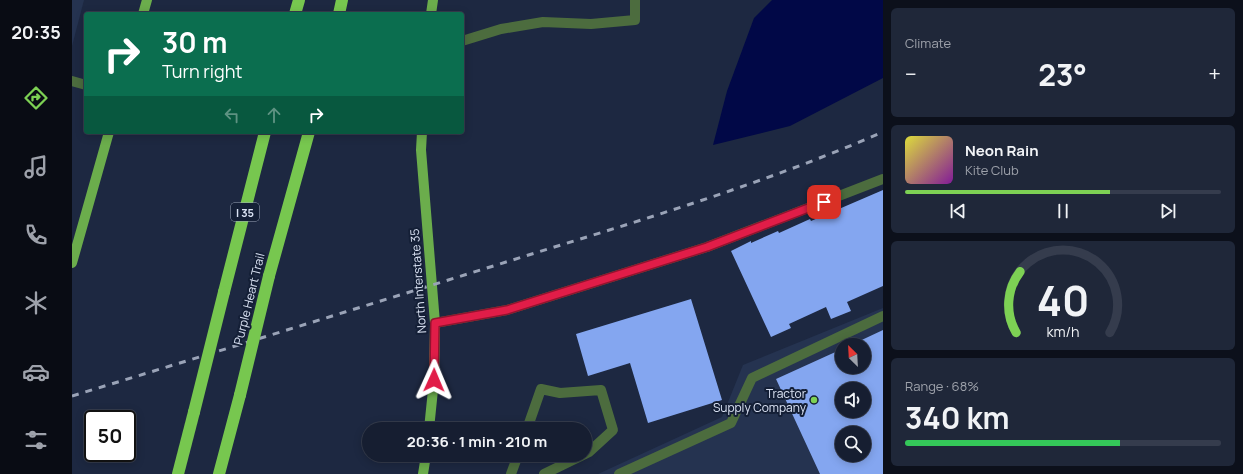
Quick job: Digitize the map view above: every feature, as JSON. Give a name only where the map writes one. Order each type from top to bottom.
[{"type":"highway","points":[[295,12],[298,0]]},
{"type":"highway","points":[[339,12],[342,0]]},
{"type":"highway","name":"I 35","points":[[178,474],[264,134]]},
{"type":"highway","name":"Purple Heart Trail","points":[[220,474],[269,276],[307,134]]},
{"type":"main road","points":[[144,12],[147,0]]},
{"type":"main road","points":[[431,12],[433,0]]},
{"type":"main road","points":[[72,263],[108,134]]},
{"type":"main road","name":"North Interstate 35","points":[[422,134],[421,150],[435,323],[434,380],[430,422]]},
{"type":"main road","points":[[423,474],[425,462]]},
{"type":"lane","points":[[464,40],[501,29],[543,22],[591,24],[635,20],[635,0]]},
{"type":"lane","points":[[72,81],[84,84]]},
{"type":"lane","points":[[435,323],[507,310],[707,247],[883,179]]},
{"type":"lane","points":[[619,474],[731,423],[752,378],[883,316]]},
{"type":"lane","points":[[529,422],[540,389],[560,394],[601,390],[613,430],[592,449]]},
{"type":"lane","points":[[511,474],[515,462]]},
{"type":"lane","points":[[544,474],[569,462]]},
{"type":"shaded area","points":[[72,0],[84,0],[72,46]]},
{"type":"shaded area","points":[[772,0],[883,0],[883,78],[790,126],[713,145],[727,91],[754,18]]},
{"type":"shaded area","points":[[883,308],[883,474],[598,474],[722,417],[743,365]]},
{"type":"building","points":[[883,190],[883,286],[847,302],[851,311],[831,319],[826,307],[789,324],[791,328],[771,337],[731,251],[751,241],[751,243],[778,231],[779,233],[810,219],[811,221]]},
{"type":"building","points":[[691,299],[722,400],[648,423],[630,363],[588,376],[576,334]]},
{"type":"building","name":"Tractor Supply Company","points":[[883,330],[883,474],[820,474],[776,379],[835,352],[835,374],[871,374],[871,338],[866,338]]},
{"type":"railway","points":[[72,396],[667,212],[797,167],[883,132]]},
{"type":"place","name":"Tractor Supply Company","points":[[814,400]]},
{"type":"route","points":[[434,380],[435,323],[507,310],[707,247],[824,202]]}]
